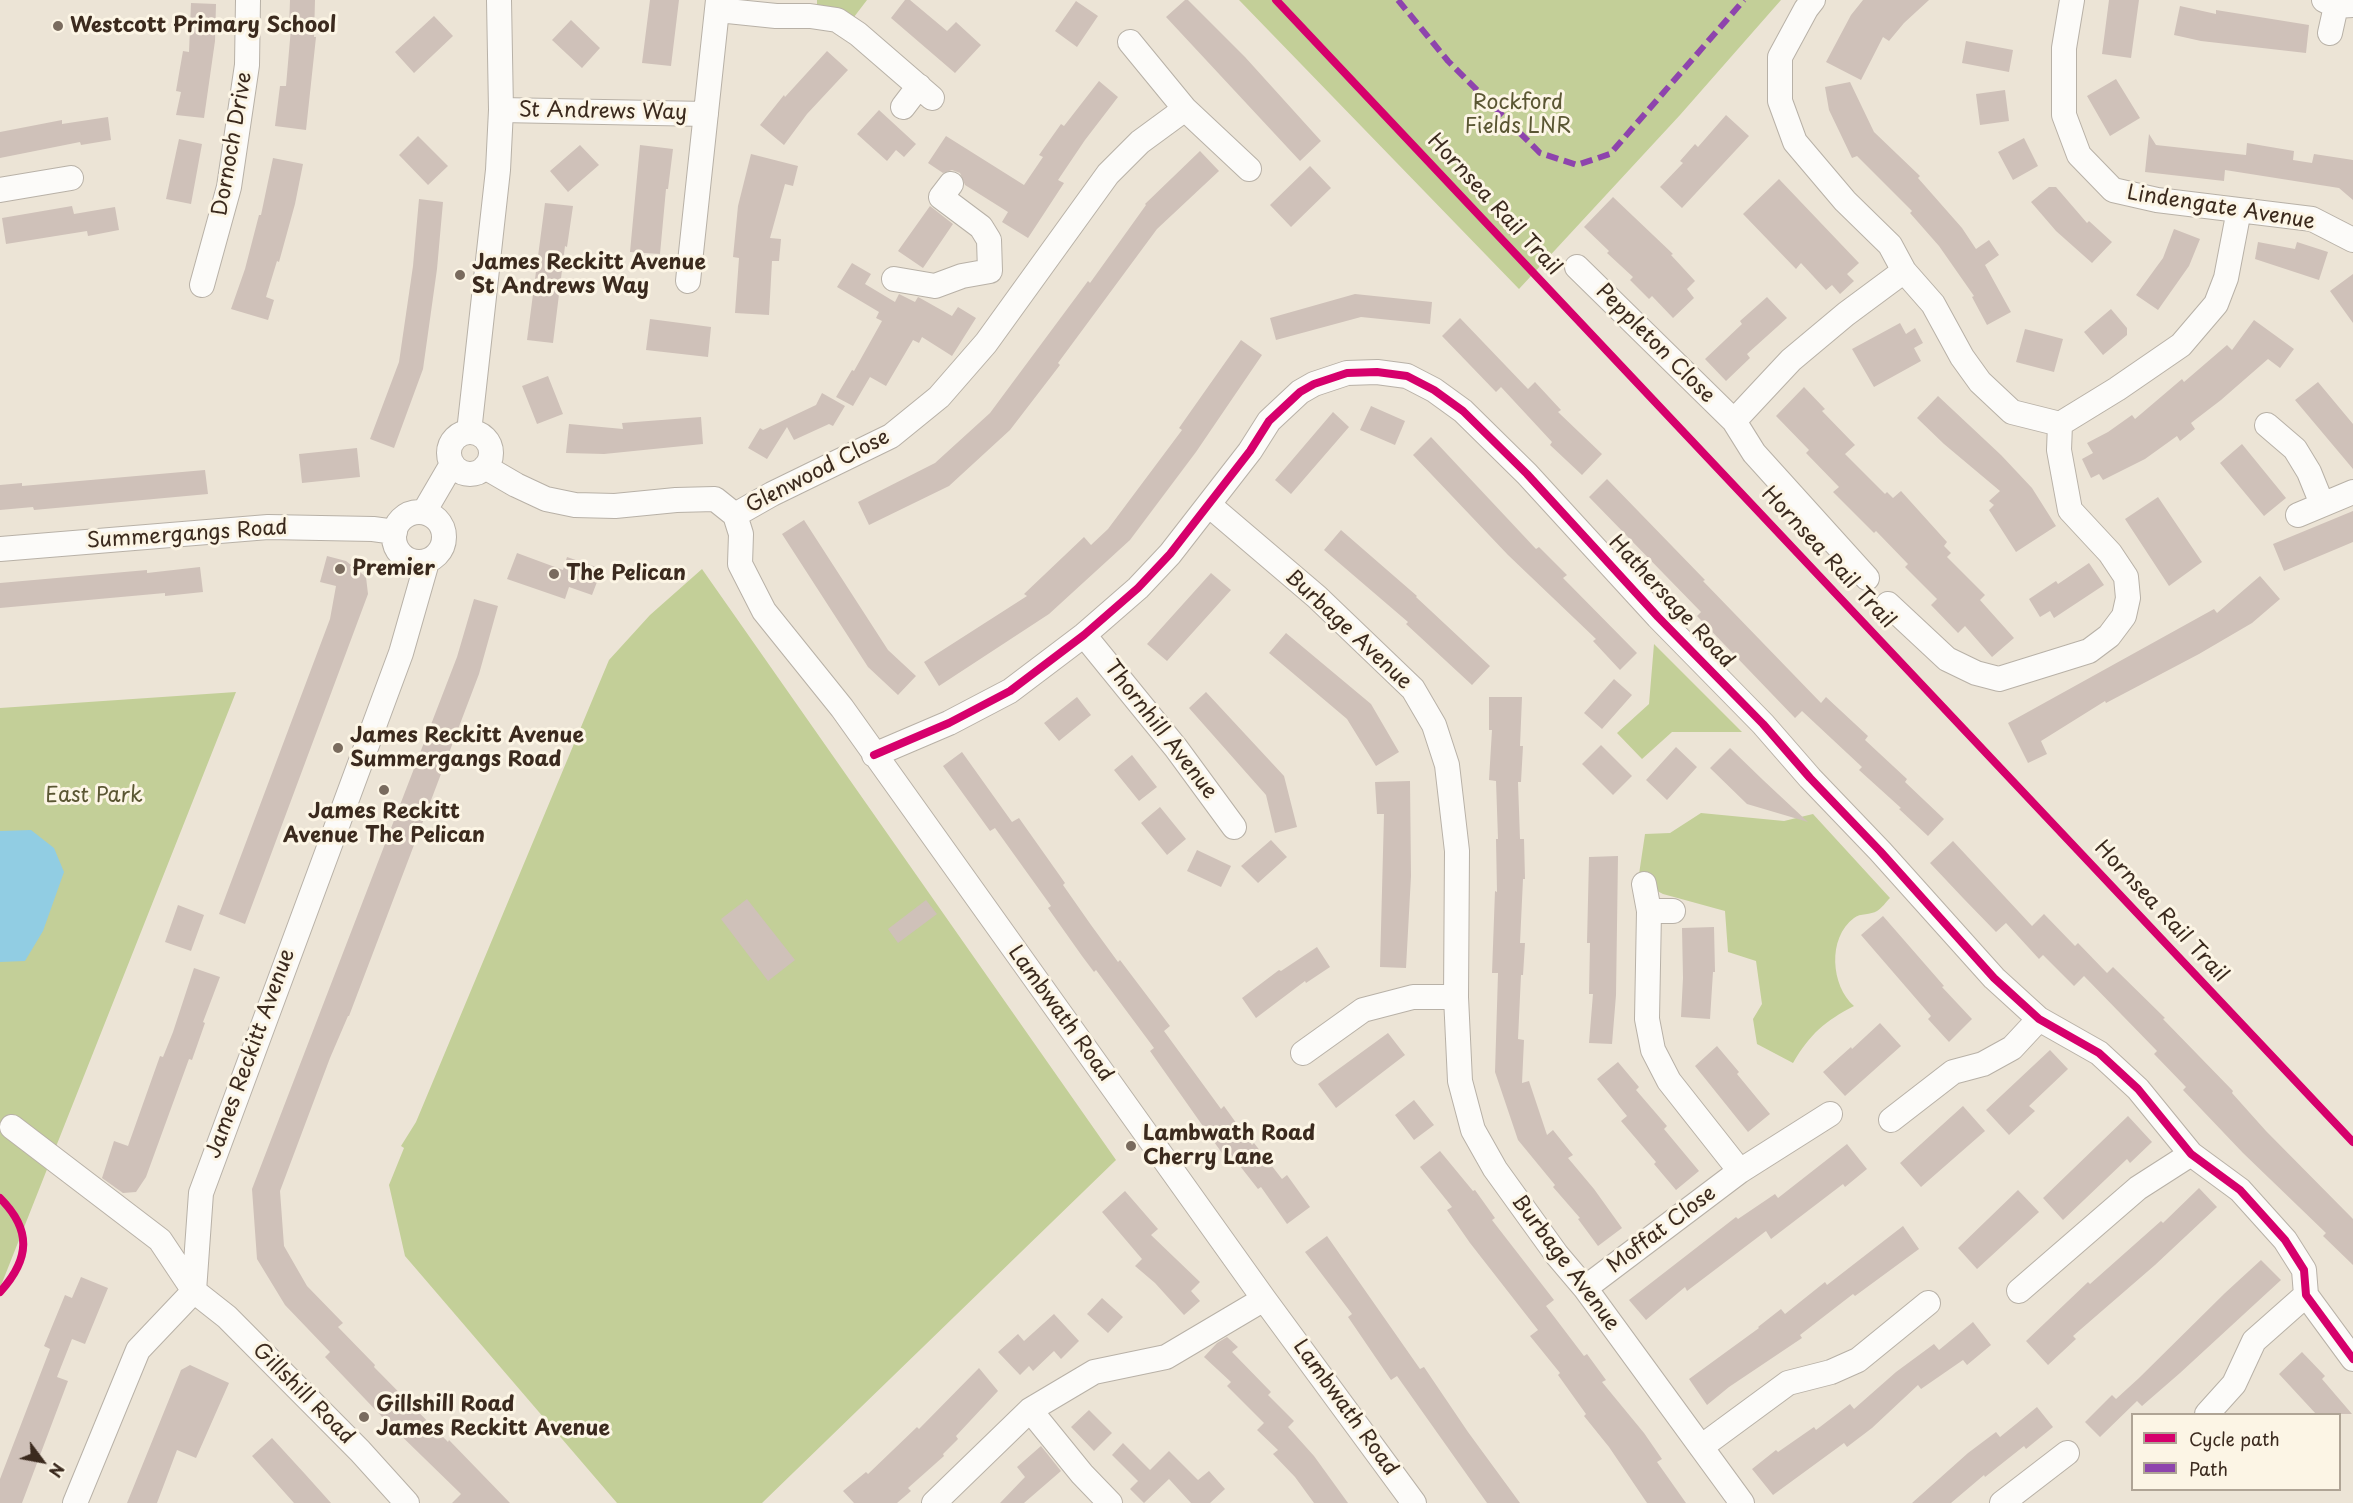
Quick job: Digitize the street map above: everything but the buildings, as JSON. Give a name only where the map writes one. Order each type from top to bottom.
[{"type":"street","name":"Dornoch Drive","points":[[202,285],[229,187],[247,65],[248,0]]},
{"type":"street","points":[[468,432],[498,170],[501,110],[499,0]]},
{"type":"street","points":[[1813,0],[1780,57],[1780,101],[1795,142],[1845,201],[1890,244],[1904,271],[1933,304],[1962,357],[1980,382],[2012,412],[2060,424],[2117,389],[2181,345],[2216,304],[2226,278],[2239,210]]},
{"type":"street","name":"Lindengate Avenue","points":[[2072,0],[2064,48],[2064,115],[2079,155],[2113,190],[2157,200],[2312,219],[2353,240]]},
{"type":"street","points":[[2330,33],[2338,4]]},
{"type":"street","points":[[718,5],[777,16],[810,16],[837,20],[858,34],[925,92],[903,107]]},
{"type":"street","name":"St Andrews Way","points":[[688,281],[718,5]]},
{"type":"street","points":[[1130,42],[1185,109],[1249,169]]},
{"type":"street","name":"Glenwood Close","points":[[735,515],[772,494],[891,436],[939,397],[986,343],[1022,296],[1108,174],[1140,142],[1185,109]]},
{"type":"street","name":"St Andrews Way","points":[[501,110],[706,114]]},
{"type":"street","points":[[0,190],[71,178]]},
{"type":"street","points":[[951,184],[941,196],[981,227],[989,240],[990,271]]},
{"type":"street","name":"Peppleton Close","points":[[1577,267],[1734,421],[1755,453],[1867,578]]},
{"type":"street","points":[[894,279],[935,285],[962,276],[990,271],[1022,296]]},
{"type":"street","name":"Peppleton Close","points":[[1734,421],[1791,360],[1846,314],[1904,271]]},
{"type":"street","name":"Hathersage Road","points":[[874,755],[949,723],[1010,691],[1084,635],[1138,588],[1170,554],[1250,451],[1269,421],[1300,392],[1314,384],[1347,373],[1377,372],[1407,376],[1434,390],[1463,411],[1527,474],[1658,616],[1763,724],[1994,978],[2039,1019],[2099,1053],[2138,1089],[2191,1154],[2240,1190],[2285,1240],[2304,1270],[2306,1295],[2353,1359]]},
{"type":"street","points":[[1888,604],[1947,658],[1976,673],[1998,689],[2089,651],[2109,636],[2124,616],[2128,598],[2126,577],[2110,553],[2070,510],[2059,450],[2060,424]]},
{"type":"street","points":[[2267,425],[2295,449],[2322,504]]},
{"type":"street","points":[[468,432],[475,432],[487,440],[491,454],[486,467],[473,474],[456,468],[449,455],[451,442],[462,433],[468,432]]},
{"type":"street","points":[[486,467],[546,499],[575,505],[615,506],[715,499],[735,515]]},
{"type":"street","points":[[432,516],[456,468]]},
{"type":"street","points":[[2298,515],[2353,492]]},
{"type":"street","name":"Burbage Avenue","points":[[1209,505],[1317,597],[1413,689],[1434,725],[1447,765],[1457,851],[1456,997],[1460,1081],[1473,1130],[1495,1169],[1557,1255],[1585,1288],[1742,1503]]},
{"type":"street","points":[[408,514],[432,516],[445,536],[440,552],[427,562],[419,563],[403,557],[384,530],[408,514]]},
{"type":"street","name":"Lambwath Road","points":[[735,515],[741,534],[740,564],[764,611],[842,708],[1264,1299],[1414,1503]]},
{"type":"street","name":"Summergangs Road","points":[[0,549],[268,527],[384,530]]},
{"type":"street","name":"James Reckitt Avenue","points":[[194,1291],[201,1193],[400,653],[427,562]]},
{"type":"street","name":"Thornhill Avenue","points":[[1084,635],[1176,748],[1234,827]]},
{"type":"street","points":[[1644,884],[1649,911],[1647,1019],[1653,1050],[1669,1081],[1740,1172]]},
{"type":"street","points":[[1649,911],[1673,911]]},
{"type":"street","points":[[1303,1053],[1363,1010],[1413,997],[1456,997]]},
{"type":"street","points":[[1892,1120],[1953,1072],[1983,1064],[2012,1048],[2039,1019]]},
{"type":"street","name":"Moffat Close","points":[[1585,1288],[1740,1172],[1830,1114]]},
{"type":"street","name":"Gillshill Road","points":[[12,1126],[160,1240],[194,1291],[227,1317],[360,1451],[407,1503]]},
{"type":"street","points":[[2019,1291],[2138,1188],[2191,1154]]},
{"type":"street","points":[[75,1503],[138,1350],[194,1291]]},
{"type":"street","points":[[2208,1413],[2234,1384],[2254,1341],[2306,1295]]},
{"type":"street","points":[[934,1503],[1030,1410],[1094,1372],[1166,1358],[1264,1299]]},
{"type":"street","points":[[1701,1447],[1788,1383],[1831,1372],[1858,1360],[1928,1303]]},
{"type":"street","points":[[1030,1410],[1082,1474],[1110,1503]]},
{"type":"street","points":[[2002,1503],[2067,1453]]},
{"type":"green space","points":[[817,0],[867,0],[854,17],[833,8],[817,5]]},
{"type":"green space","name":"Rockford Fields LNR","points":[[1239,0],[1781,0],[1680,115],[1519,289]]},
{"type":"green space","points":[[702,569],[1116,1160],[762,1503],[617,1503],[405,1256],[389,1185],[404,1148],[401,1146],[416,1122],[609,660],[650,615]]},
{"type":"green space","points":[[1654,644],[1742,732],[1672,732],[1642,759],[1617,733],[1649,704]]},
{"type":"green space","name":"East Park","points":[[236,692],[0,1288],[0,708]]},
{"type":"green space","points":[[1701,813],[1784,821],[1813,814],[1890,898],[1877,911],[1856,916],[1839,937],[1835,962],[1837,975],[1840,987],[1854,1006],[1819,1029],[1793,1063],[1757,1044],[1753,1019],[1762,1004],[1756,961],[1728,952],[1725,911],[1663,894],[1638,881],[1645,834],[1670,833]]},
{"type":"water","points":[[31,830],[54,848],[64,872],[43,931],[25,961],[0,962],[0,831]]},
{"type":"marked path","points":[[1398,0],[1448,61],[1540,153],[1577,165],[1610,154],[1744,0]]},
{"type":"cycle path","name":"Hornsea Rail Trail","points":[[1276,0],[2353,1142]]},
{"type":"cycle path","points":[[874,755],[949,723],[1010,691],[1084,635],[1138,588],[1170,554],[1250,451],[1269,421],[1300,392],[1314,384],[1347,373],[1377,372],[1407,376],[1434,390],[1463,411],[1527,474],[1658,617],[1763,724],[1994,978],[2039,1019],[2099,1053],[2138,1089],[2191,1154],[2240,1190],[2285,1240],[2304,1270],[2306,1295],[2353,1359]]},
{"type":"cycle path","points":[[0,1198],[18,1222],[23,1245],[22,1256],[17,1268],[0,1292]]},
{"type":"place","name":"Westcott Primary School","points":[[58,26]]},
{"type":"place","name":"James Reckitt Avenue St Andrews Way","points":[[460,275]]},
{"type":"place","name":"Premier","points":[[340,569]]},
{"type":"place","name":"The Pelican","points":[[554,574]]},
{"type":"place","name":"James Reckitt Avenue Summergangs Road","points":[[338,748]]},
{"type":"place","name":"James Reckitt Avenue The Pelican","points":[[384,790]]},
{"type":"place","name":"Lambwath Road Cherry Lane","points":[[1131,1146]]},
{"type":"place","name":"Gillshill Road James Reckitt Avenue","points":[[364,1417]]}]
